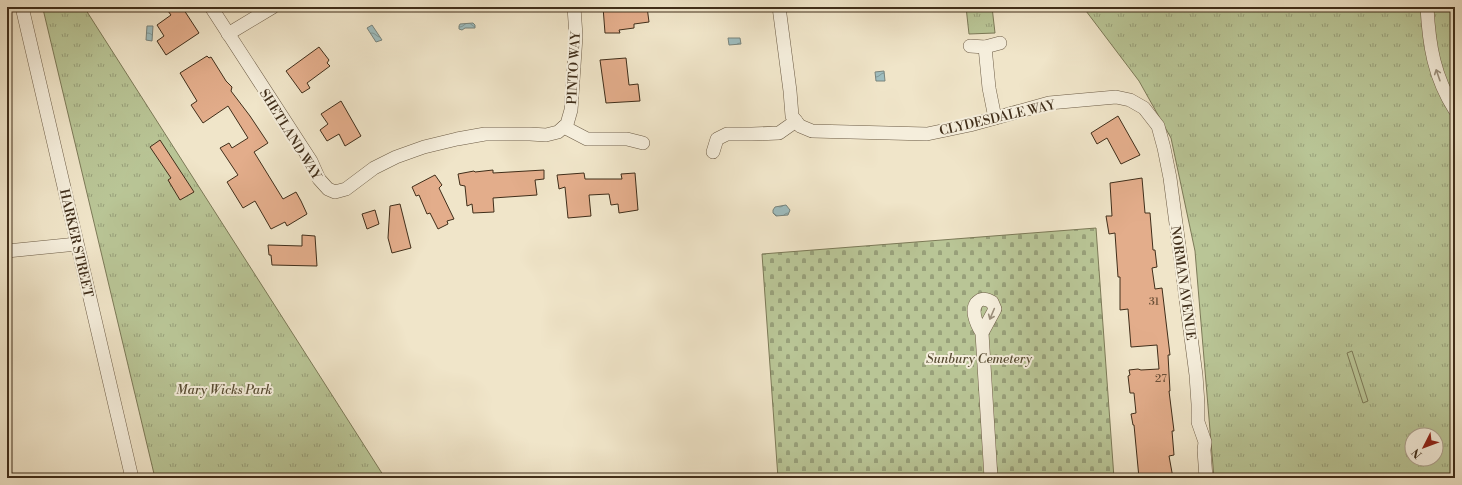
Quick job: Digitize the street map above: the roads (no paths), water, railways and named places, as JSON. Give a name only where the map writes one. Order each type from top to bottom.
[{"type":"street","name":"HARKER STREET","points":[[22,7],[132,478]]},
{"type":"street","name":"SHETLAND WAY","points":[[211,7],[311,161],[319,179],[328,189],[335,192],[346,189],[374,168],[396,157],[424,147],[485,134],[546,135],[558,132],[564,127]]},
{"type":"street","points":[[228,34],[273,7]]},
{"type":"street","name":"PINTO WAY","points":[[564,127],[567,124],[571,110],[573,88],[576,36],[574,7]]},
{"type":"street","points":[[713,152],[717,139],[727,134],[779,132],[796,121],[792,116],[779,7]]},
{"type":"street","points":[[1427,7],[1428,33],[1433,59],[1443,90],[1455,110]]},
{"type":"street","points":[[970,46],[985,47],[1000,43]]},
{"type":"street","points":[[985,47],[989,88],[995,118]]},
{"type":"street","name":"CLYDESDALE WAY","points":[[796,121],[800,126],[812,131],[927,134],[970,125],[1049,103],[1116,97],[1130,100]]},
{"type":"street","name":"NORMAN AVENUE","points":[[1130,100],[1144,108],[1158,126],[1164,148],[1170,178],[1196,375],[1198,422],[1205,442],[1204,450],[1206,478]]},
{"type":"street","points":[[564,127],[587,139],[627,139],[643,143]]},
{"type":"street","points":[[7,251],[77,244]]},
{"type":"street","points":[[982,333],[991,478]]},
{"type":"water","points":[[473,23],[475,28],[459,29],[460,24]]},
{"type":"water","points":[[372,25],[382,40],[376,42],[367,28]]},
{"type":"water","points":[[147,26],[153,26],[152,41],[146,40]]},
{"type":"water","points":[[728,38],[740,38],[741,44],[729,45]]},
{"type":"water","points":[[884,71],[885,81],[876,81],[875,72]]},
{"type":"water","points":[[786,205],[790,210],[788,215],[776,216],[773,213],[775,207]]},
{"type":"park label","name":"Sunbury Cemetery","points":[[979,358]]},
{"type":"park label","name":"Mary Wicks Park","points":[[224,389]]}]
